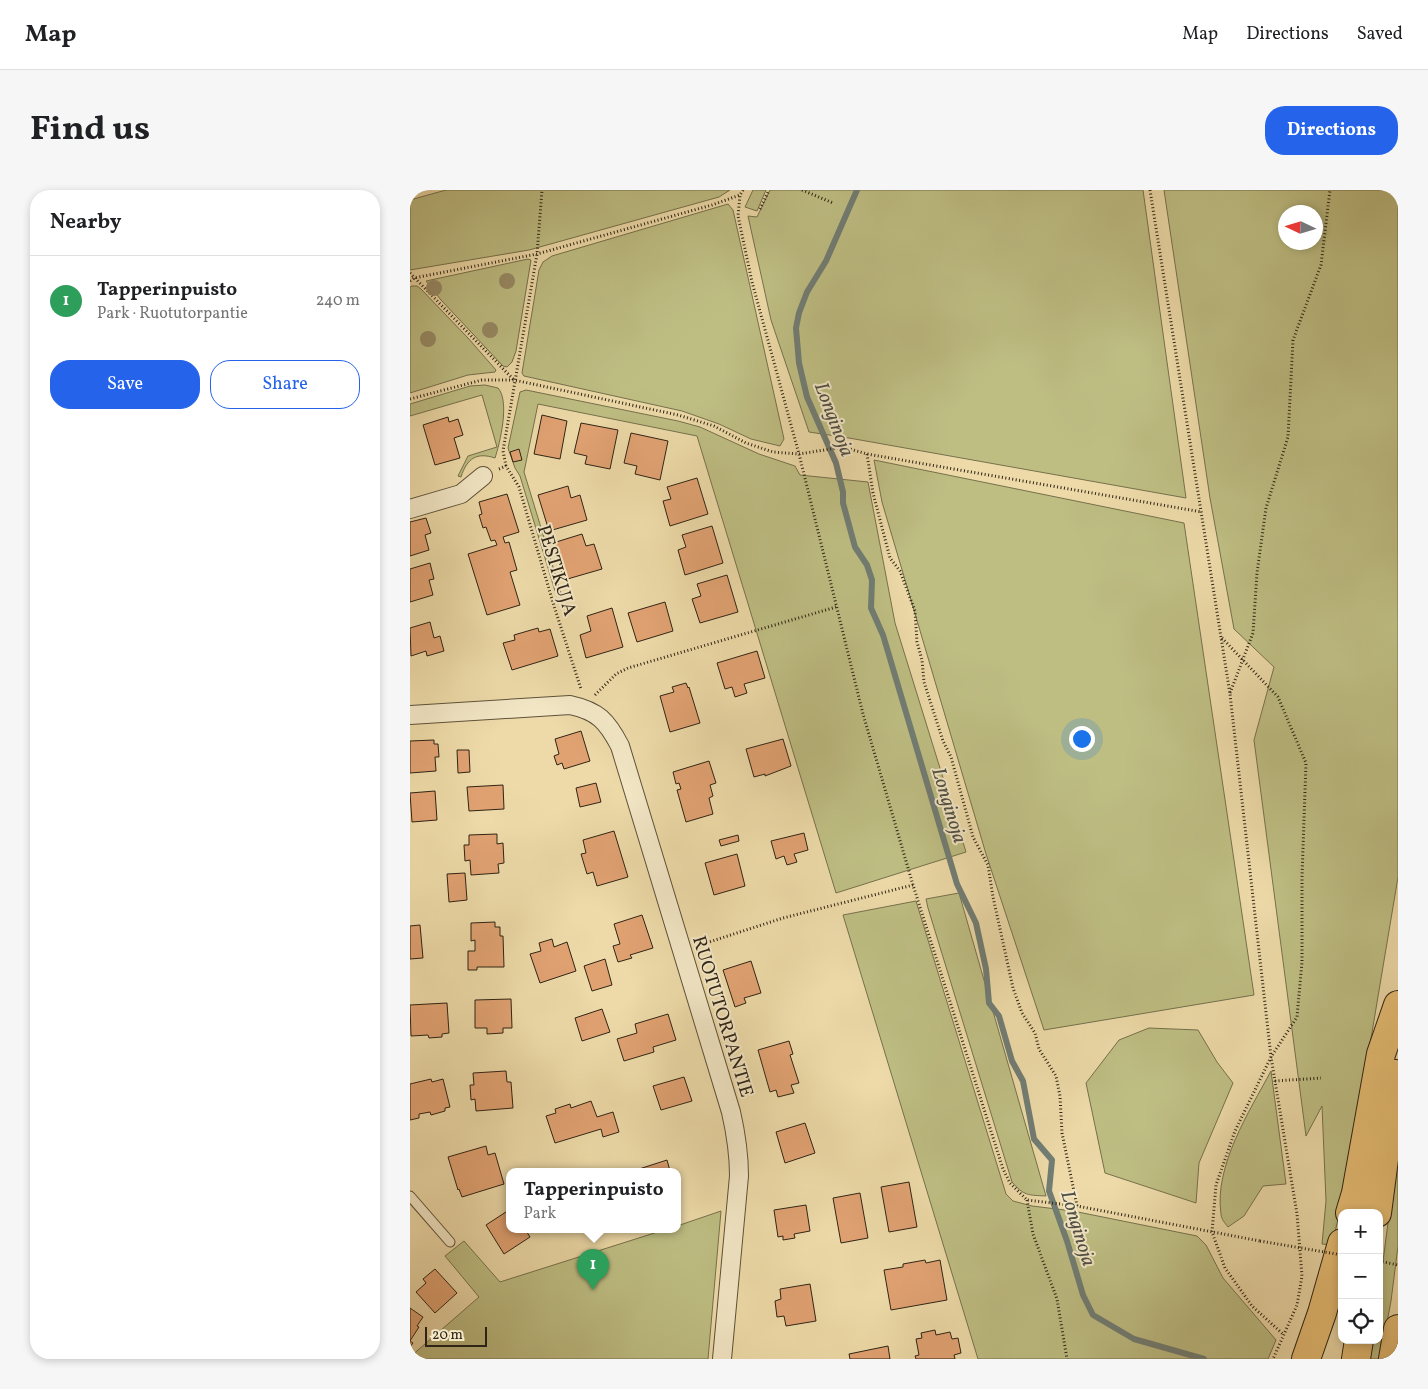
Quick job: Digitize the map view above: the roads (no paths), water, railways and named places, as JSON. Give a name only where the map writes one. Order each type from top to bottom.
[{"type":"highway","points":[[1351,1209],[1356,1193],[1381,1054],[1398,1005]]},
{"type":"highway","points":[[1378,1209],[1398,1050]]},
{"type":"highway","points":[[1306,1359],[1339,1254]]},
{"type":"highway","points":[[1393,1359],[1398,1329]]},
{"type":"highway","points":[[1356,1359],[1358,1344]]},
{"type":"street","points":[[410,509],[461,494],[482,476]]},
{"type":"street","name":"RUOTUTORPANTIE","points":[[410,715],[570,705],[585,708],[604,720],[612,730],[620,746],[732,1112],[739,1156],[739,1176],[722,1359]]},
{"type":"lane","points":[[410,1196],[450,1242]]},
{"type":"waterway","name":"Longinoja","points":[[857,190],[826,261],[807,292],[799,313],[796,328],[799,363],[807,397],[836,463],[843,492],[843,503],[855,547],[867,565],[872,580],[871,608],[883,635],[957,884],[976,923],[986,969],[989,1003],[999,1016],[1012,1061],[1023,1081],[1034,1139],[1052,1160],[1049,1191],[1067,1241],[1083,1295],[1093,1315],[1134,1339],[1204,1359]]},
{"type":"place","name":"Tapperinpuisto","points":[[593,1290]]}]
